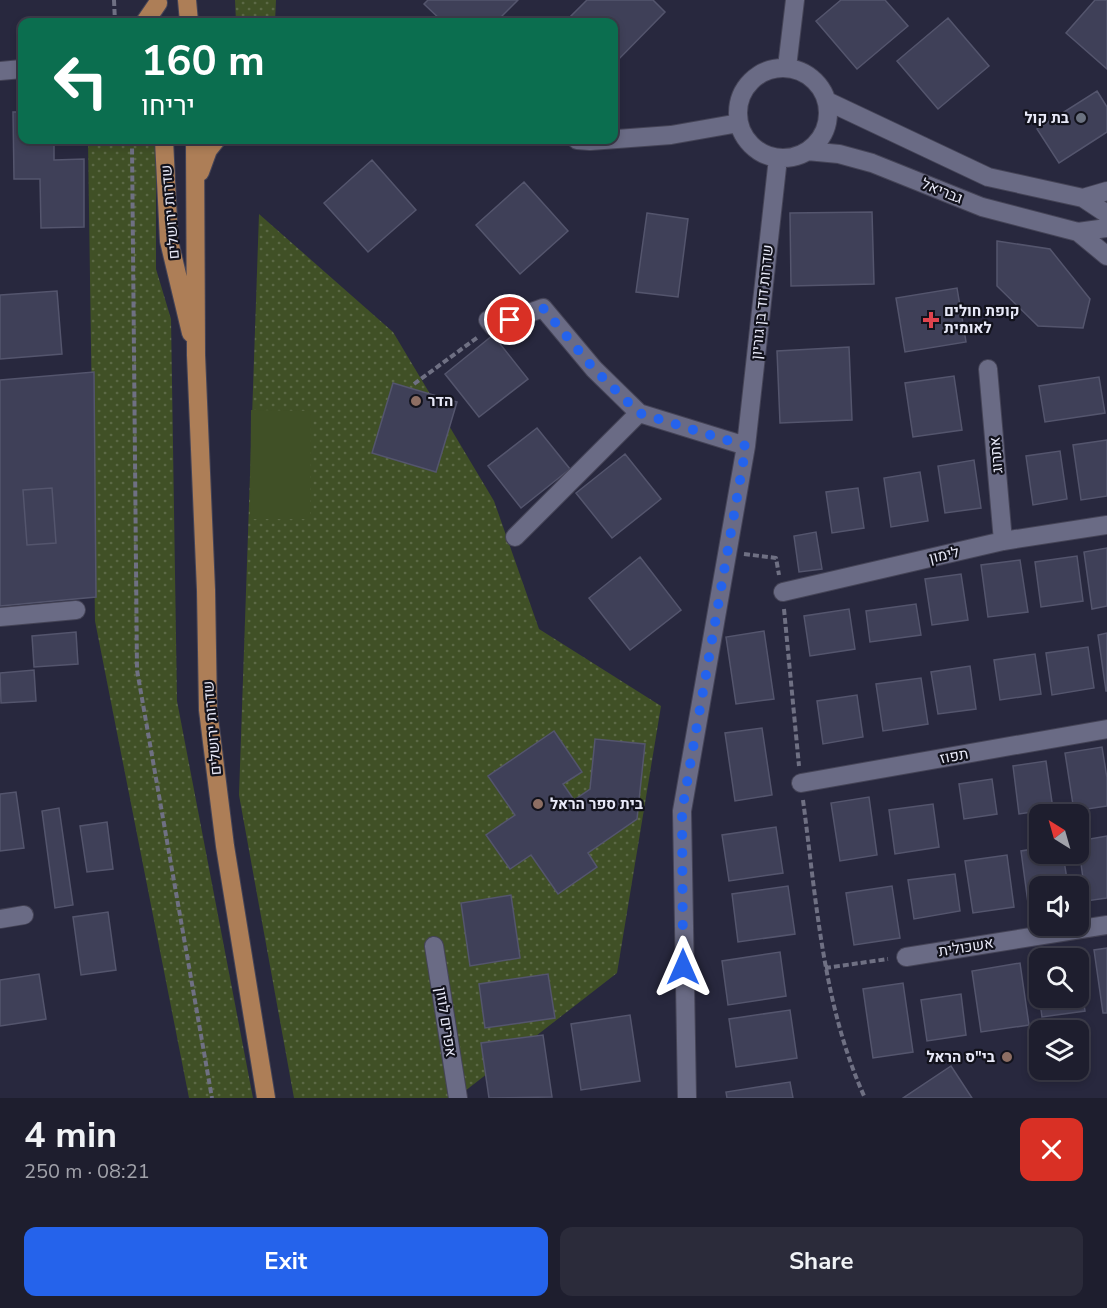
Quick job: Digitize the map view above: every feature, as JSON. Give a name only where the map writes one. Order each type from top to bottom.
[{"type":"main road","points":[[187,0],[189,18]]},
{"type":"main road","points":[[147,18],[158,1]]},
{"type":"main road","points":[[158,1],[160,18]]},
{"type":"main road","name":"שדרות ירושלים","points":[[164,144],[169,241],[196,355]]},
{"type":"main road","name":"שדרות ירושלים","points":[[195,144],[196,355],[206,590],[208,710],[225,846],[266,1098]]},
{"type":"main road","points":[[197,183],[202,162],[213,144]]},
{"type":"street","points":[[787,67],[795,0]]},
{"type":"street","points":[[787,67],[808,74],[823,90],[827,101],[829,115],[818,142],[807,152],[793,157],[778,158],[764,154],[753,147],[744,136],[739,123],[740,99],[753,79],[763,72],[787,67]]},
{"type":"street","points":[[0,71],[18,69]]},
{"type":"street","name":"גבריאל","points":[[827,101],[988,177],[1083,198],[1107,214]]},
{"type":"street","points":[[618,139],[671,135],[739,123]]},
{"type":"street","name":"גבריאל","points":[[807,152],[839,154],[872,163],[982,207],[1078,232],[1107,228]]},
{"type":"street","name":"שדרות דוד בן גוריון","points":[[687,1098],[682,811],[746,446],[778,158]]},
{"type":"street","name":"גבריאל","points":[[1083,198],[1107,191]]},
{"type":"street","name":"גבריאל","points":[[1078,232],[1107,256]]},
{"type":"street","points":[[490,323],[543,308],[594,369],[639,413],[746,446]]},
{"type":"street","name":"אתרוג","points":[[988,369],[1004,541]]},
{"type":"street","points":[[515,537],[639,413]]},
{"type":"street","name":"לימון","points":[[783,592],[1004,541],[1107,525]]},
{"type":"street","points":[[0,617],[76,610]]},
{"type":"street","name":"תפוז","points":[[801,783],[1107,729]]},
{"type":"street","points":[[0,918],[24,915]]},
{"type":"street","name":"אשכולית","points":[[906,957],[1107,924]]},
{"type":"street","name":"אפרים לוזון","points":[[434,946],[458,1098]]},
{"type":"path","points":[[114,0],[115,18]]},
{"type":"path","points":[[134,144],[137,670],[212,1098]]},
{"type":"path","points":[[414,384],[490,323]]},
{"type":"path","points":[[728,552],[776,558],[783,592],[801,783],[825,968],[856,1080],[865,1098]]},
{"type":"path","points":[[825,968],[906,957]]},
{"type":"green space","points":[[235,0],[276,0],[275,18],[236,18]]},
{"type":"green space","points":[[88,144],[156,144],[156,269],[171,319],[177,701],[253,1098],[189,1098],[95,621]]},
{"type":"green space","points":[[259,214],[393,332],[494,501],[539,629],[661,706],[617,973],[456,1098],[294,1098],[239,795]]},
{"type":"green space","points":[[251,410],[311,411],[310,519],[250,519]]},
{"type":"building","points":[[428,0],[518,0],[500,18],[439,18],[424,4]]},
{"type":"building","points":[[587,0],[653,0],[665,12],[618,60],[618,18],[569,18]]},
{"type":"building","points":[[841,0],[885,0],[908,26],[857,69],[816,21]]},
{"type":"building","points":[[1095,0],[1107,0],[1107,69],[1066,33]]},
{"type":"building","points":[[948,18],[989,66],[938,109],[897,61]]},
{"type":"building","name":"בת קול","points":[[1097,91],[1107,107],[1107,132],[1059,163],[1037,129]]},
{"type":"building","points":[[13,112],[18,112],[18,144],[54,144],[54,160],[84,159],[84,227],[41,228],[40,179],[14,179]]},
{"type":"building","points":[[372,160],[416,210],[368,252],[324,203]]},
{"type":"building","points":[[524,182],[568,231],[520,274],[476,225]]},
{"type":"building","points":[[872,212],[874,284],[791,286],[790,213]]},
{"type":"building","points":[[647,213],[688,219],[678,297],[636,292]]},
{"type":"building","points":[[997,241],[1050,249],[1090,299],[1083,328],[1038,326],[997,286]]},
{"type":"building","name":"קופת חולים לאומית","points":[[957,288],[966,342],[905,352],[896,298]]},
{"type":"building","points":[[57,291],[62,354],[0,359],[0,295]]},
{"type":"building","points":[[493,335],[528,379],[479,417],[445,374]]},
{"type":"building","points":[[849,347],[852,420],[780,423],[777,351]]},
{"type":"building","points":[[94,372],[96,597],[0,606],[0,380]]},
{"type":"building","points":[[954,376],[962,430],[913,437],[905,383]]},
{"type":"building","points":[[1099,377],[1105,413],[1045,422],[1039,386]]},
{"type":"building","points":[[393,383],[457,402],[436,472],[372,453]]},
{"type":"building","points":[[537,428],[570,469],[521,508],[488,466]]},
{"type":"building","points":[[1107,440],[1107,496],[1081,500],[1073,445]]},
{"type":"building","points":[[1060,451],[1067,499],[1033,505],[1026,456]]},
{"type":"building","points":[[625,454],[661,499],[612,538],[576,493]]},
{"type":"building","points":[[974,460],[981,508],[945,513],[938,466]]},
{"type":"building","points":[[920,472],[928,521],[891,527],[884,478]]},
{"type":"building","points":[[52,488],[56,543],[27,545],[23,490]]},
{"type":"building","points":[[858,488],[864,528],[832,533],[826,492]]},
{"type":"building","points":[[816,532],[822,569],[799,572],[794,536]]},
{"type":"building","points":[[1107,548],[1107,606],[1092,609],[1084,552]]},
{"type":"building","points":[[1077,556],[1083,601],[1041,607],[1035,562]]},
{"type":"building","points":[[640,557],[681,610],[630,650],[589,598]]},
{"type":"building","points":[[1020,560],[1028,612],[988,617],[981,565]]},
{"type":"building","points":[[961,574],[968,620],[932,625],[925,579]]},
{"type":"building","points":[[916,604],[921,635],[870,642],[866,611]]},
{"type":"building","points":[[849,609],[855,649],[810,656],[804,616]]},
{"type":"building","points":[[764,631],[774,699],[736,704],[726,637]]},
{"type":"building","points":[[76,632],[78,664],[34,667],[32,636]]},
{"type":"building","points":[[1107,633],[1107,691],[1106,691],[1098,635]]},
{"type":"building","points":[[1088,647],[1094,688],[1052,695],[1046,653]]},
{"type":"building","points":[[1035,654],[1041,694],[1000,700],[994,660]]},
{"type":"building","points":[[970,666],[976,709],[938,714],[931,672]]},
{"type":"building","points":[[34,670],[36,701],[1,703],[0,673]]},
{"type":"building","points":[[921,678],[928,724],[883,731],[876,684]]},
{"type":"building","points":[[857,695],[863,737],[823,744],[817,701]]},
{"type":"building","points":[[762,728],[772,795],[735,801],[725,733]]},
{"type":"building","points":[[554,731],[582,772],[563,784],[574,800],[590,789],[595,739],[645,744],[637,819],[588,853],[597,867],[558,894],[531,855],[510,869],[486,835],[515,815],[488,776]]},
{"type":"building","points":[[1102,747],[1107,778],[1107,806],[1089,809],[1089,804],[1073,804],[1065,753]]},
{"type":"building","points":[[1046,761],[1052,804],[1029,804],[1029,813],[1019,814],[1013,766]]},
{"type":"building","points":[[992,779],[997,814],[964,819],[959,784]]},
{"type":"building","points":[[16,792],[24,848],[0,851],[0,794]]},
{"type":"building","points":[[869,797],[877,855],[840,861],[831,803]]},
{"type":"building","points":[[933,804],[939,847],[895,854],[889,810]]},
{"type":"building","points":[[59,808],[73,905],[55,908],[42,811]]},
{"type":"building","points":[[107,822],[113,869],[87,872],[80,826]]},
{"type":"building","points":[[776,827],[783,873],[729,881],[722,835]]},
{"type":"building","points":[[1107,836],[1107,898],[1089,901],[1089,876],[1083,876],[1081,864],[1089,864],[1089,839]]},
{"type":"building","points":[[1029,850],[1029,864],[1065,864],[1066,876],[1029,876],[1028,903],[1021,851]]},
{"type":"building","points":[[1007,855],[1014,907],[973,913],[965,861]]},
{"type":"building","points":[[955,874],[960,911],[914,919],[908,880]]},
{"type":"building","points":[[788,886],[795,934],[738,942],[732,894]]},
{"type":"building","points":[[892,886],[900,938],[854,945],[846,893]]},
{"type":"building","points":[[511,895],[520,958],[470,966],[461,903]]},
{"type":"building","points":[[108,912],[116,970],[81,975],[73,917]]},
{"type":"building","points":[[1107,948],[1107,1013],[1103,1013],[1094,950]]},
{"type":"building","points":[[780,952],[786,996],[728,1005],[722,961]]},
{"type":"building","points":[[1020,963],[1029,1025],[981,1032],[972,971]]},
{"type":"building","points":[[39,974],[46,1019],[0,1026],[0,980]]},
{"type":"building","points":[[548,974],[555,1018],[485,1028],[479,984]]},
{"type":"building","points":[[903,983],[913,1052],[873,1058],[863,989]]},
{"type":"building","points":[[961,994],[966,1035],[927,1041],[921,1000]]},
{"type":"building","points":[[1041,1008],[1085,1008],[1085,1011],[1042,1017]]},
{"type":"building","points":[[790,1010],[797,1058],[736,1067],[729,1019]]},
{"type":"building","points":[[630,1015],[640,1081],[581,1090],[571,1024]]},
{"type":"building","points":[[543,1035],[552,1097],[489,1098],[481,1043]]},
{"type":"building","points":[[951,1066],[972,1098],[903,1098]]},
{"type":"building","points":[[790,1082],[793,1098],[727,1098],[726,1092]]},
{"type":"place","name":"בת קול","points":[[1081,118]]},
{"type":"place","name":"קופת חולים לאומית","points":[[931,320]]},
{"type":"place","name":"הדר","points":[[416,401]]},
{"type":"place","name":"בית ספר הראל","points":[[538,804]]},
{"type":"place","name":"בי\"ס הראל","points":[[1007,1057]]},
{"type":"route","points":[[510,320],[543,308],[594,369],[639,413],[746,446],[682,811],[683,967]]}]
